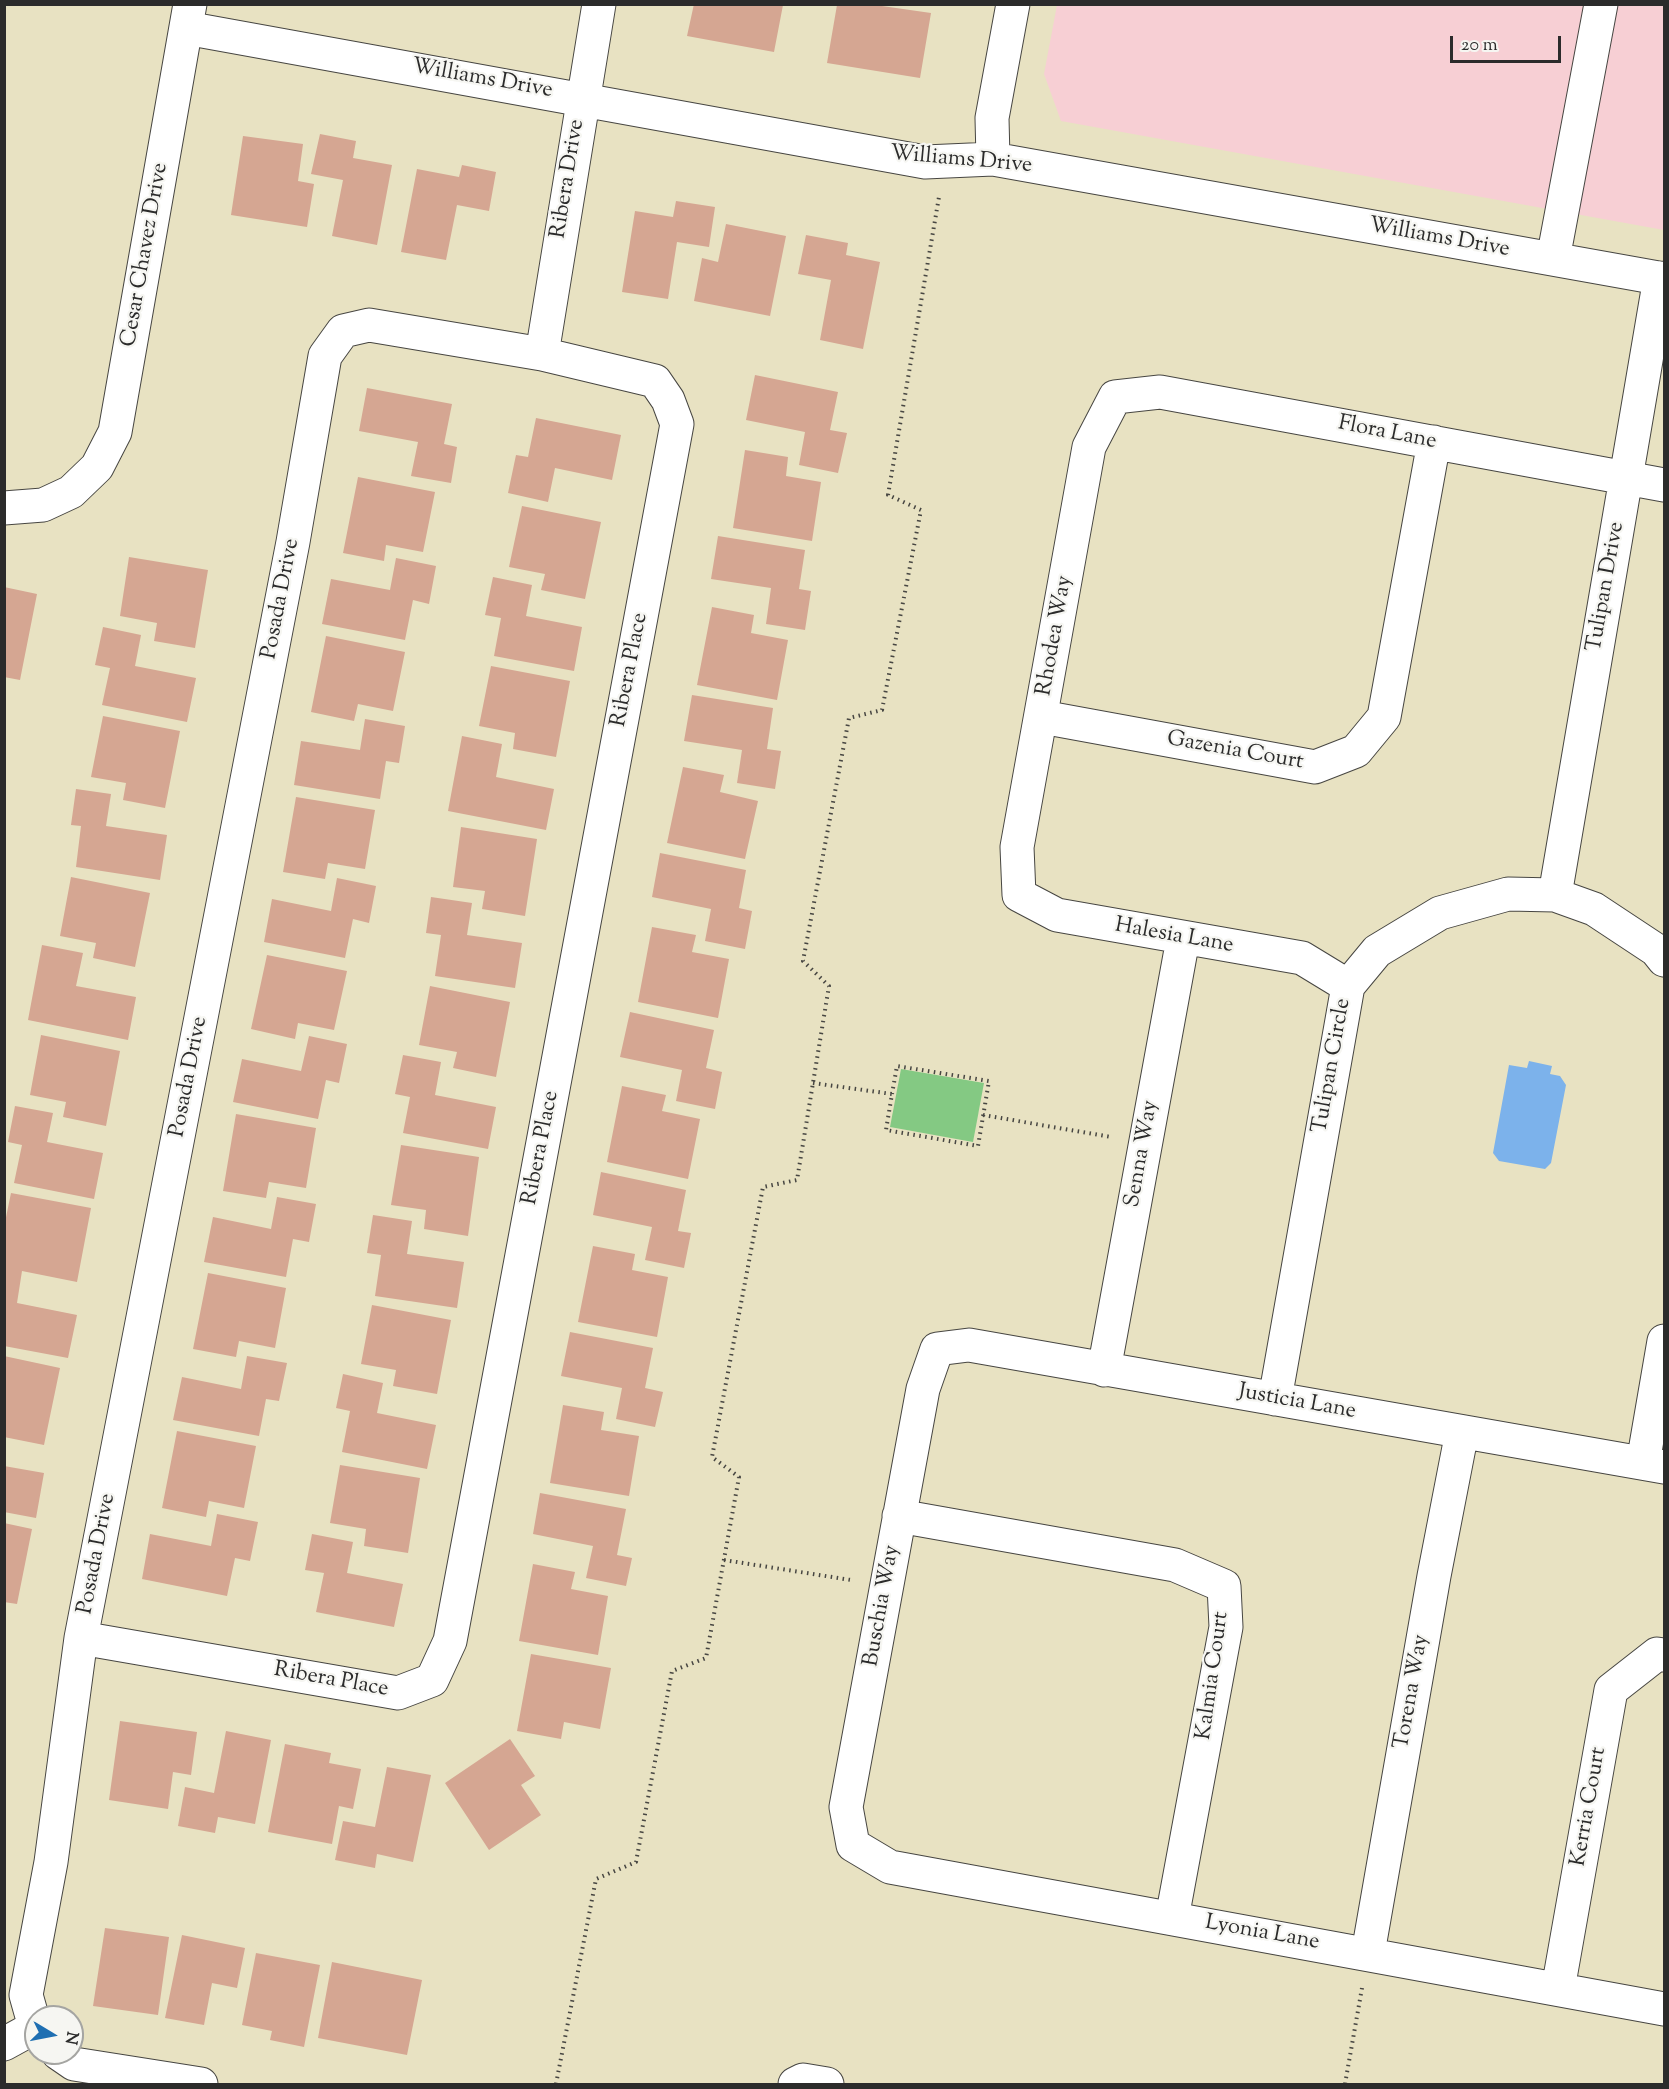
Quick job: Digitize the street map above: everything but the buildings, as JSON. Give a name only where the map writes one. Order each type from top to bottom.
[{"type":"street","name":"Ribera Drive","points":[[542,354],[599,4]]},
{"type":"street","points":[[993,159],[992,118],[1013,4]]},
{"type":"street","points":[[1553,259],[1601,4]]},
{"type":"street","name":"Williams Drive","points":[[188,16],[582,98],[926,162],[993,159],[1662,278]]},
{"type":"street","name":"Cesar Chavez Drive","points":[[4,508],[43,505],[71,492],[97,467],[115,432],[188,16]]},
{"type":"street","name":"Tulipan Drive","points":[[1555,895],[1662,278]]},
{"type":"street","name":"Posada Drive","points":[[29,2005],[26,1995],[51,1862],[81,1638],[289,565],[325,356],[343,331],[369,325],[542,354]]},
{"type":"street","name":"Ribera Place","points":[[81,1638],[398,1693],[432,1680],[450,1641],[677,424],[669,400],[655,381],[542,354]]},
{"type":"street","name":"Flora Lane","points":[[1112,403],[1114,398],[1160,392],[1665,485]]},
{"type":"street","name":"Rhodea Way","points":[[1018,873],[1017,848],[1089,447],[1112,403]]},
{"type":"street","name":"Gazenia Court","points":[[1042,717],[1315,767],[1356,751],[1384,717],[1434,442]]},
{"type":"street","name":"Halesia Lane","points":[[1018,873],[1019,895],[1057,915],[1183,939],[1302,958],[1348,986]]},
{"type":"street","name":"Tulipan Circle","points":[[1275,1399],[1348,986],[1377,951],[1440,913],[1508,894],[1555,895],[1594,909],[1656,950],[1665,960]]},
{"type":"street","name":"Senna Way","points":[[1104,1370],[1183,939]]},
{"type":"street","points":[[1654,1465],[1665,1341]]},
{"type":"street","name":"Justicia Lane","points":[[934,1357],[937,1350],[969,1345],[1654,1465]]},
{"type":"street","name":"Buschia Way","points":[[862,1851],[853,1845],[846,1807],[923,1389],[934,1357]]},
{"type":"street","name":"Torena Way","points":[[1368,1953],[1434,1576],[1462,1432]]},
{"type":"street","name":"Kalmia Court","points":[[899,1516],[1174,1565],[1224,1586],[1226,1627],[1172,1917]]},
{"type":"street","name":"Kerria Court","points":[[1558,1989],[1611,1690],[1657,1654],[1665,1655]]},
{"type":"street","name":"Lyonia Lane","points":[[862,1851],[890,1867],[1665,2009]]},
{"type":"street","name":"Posada Drive","points":[[4,2044],[24,2034]]},
{"type":"street","points":[[80,2065],[201,2085]]},
{"type":"street","points":[[795,2085],[803,2080],[827,2085]]},
{"type":"path","points":[[556,2085],[596,1879],[636,1862],[672,1671],[706,1658],[739,1477],[712,1458],[764,1187],[797,1180],[829,986],[803,961],[849,718],[882,710],[921,510],[888,495],[945,161]]},
{"type":"path","points":[[897,1066],[989,1081],[978,1146],[886,1130],[892,1094],[897,1066]]},
{"type":"path","points":[[813,1083],[892,1094]]},
{"type":"path","points":[[983,1114],[1145,1143]]},
{"type":"path","points":[[724,1560],[887,1586]]},
{"type":"path","points":[[1345,2085],[1368,1953]]},
{"type":"shaded area","points":[[1057,5],[1664,5],[1664,230],[1061,121],[1044,74]]},
{"type":"green space","points":[[901,1069],[984,1083],[973,1142],[890,1127]]},
{"type":"water","points":[[1529,1061],[1552,1066],[1550,1074],[1560,1076],[1566,1085],[1551,1163],[1545,1169],[1499,1161],[1493,1153],[1509,1065],[1527,1068]]}]
